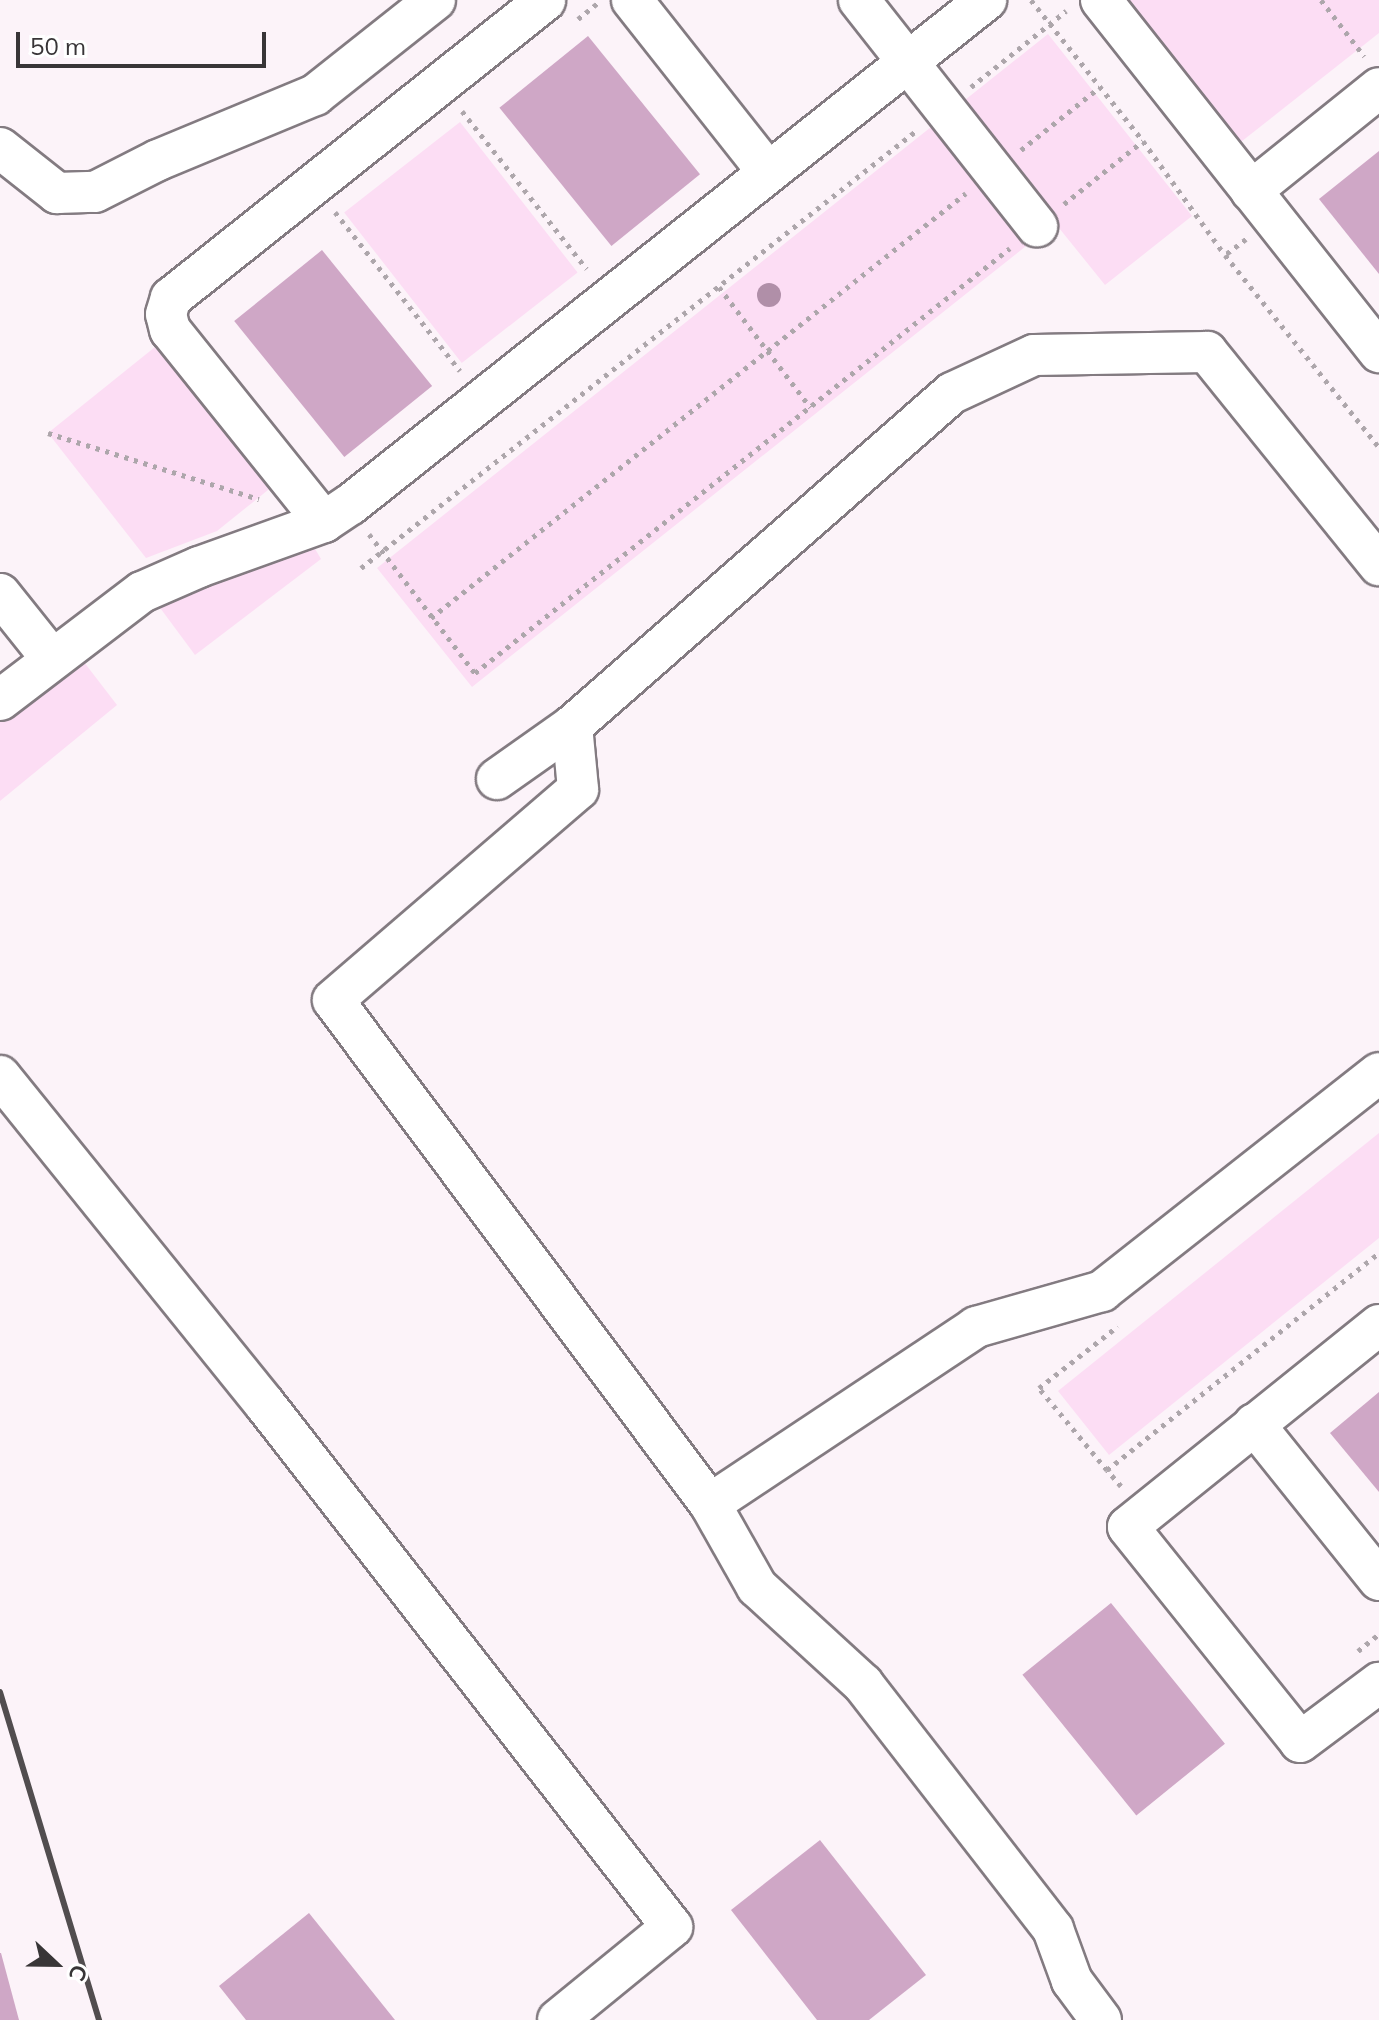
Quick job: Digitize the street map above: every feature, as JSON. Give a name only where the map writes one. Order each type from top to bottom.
[{"type":"lane","points":[[0,148],[57,193],[95,192],[158,160],[315,95],[435,0]]},
{"type":"lane","points":[[337,513],[298,490],[170,330],[166,314],[171,298],[545,0]]},
{"type":"lane","points":[[632,0],[768,172]]},
{"type":"lane","points":[[859,0],[1037,226]]},
{"type":"lane","points":[[0,700],[51,658],[142,592],[337,513],[986,0]]},
{"type":"lane","points":[[1086,4],[1262,205],[1379,352]]},
{"type":"lane","points":[[1262,205],[1374,75]]},
{"type":"lane","points":[[497,779],[572,726],[952,393],[1034,355],[1207,352],[1379,565]]},
{"type":"lane","points":[[0,594],[51,658]]},
{"type":"lane","points":[[572,726],[578,789],[333,1000],[710,1504],[757,1587],[863,1684],[1053,1929],[1072,1981],[1101,2020]]},
{"type":"lane","points":[[710,1504],[976,1327],[1102,1291],[1379,1073]]},
{"type":"lane","points":[[0,1076],[264,1403],[672,1927],[558,2020]]},
{"type":"lane","points":[[1378,1686],[1300,1742],[1128,1527],[1379,1325]]},
{"type":"lane","points":[[1254,1424],[1379,1580]]},
{"type":"path","points":[[1031,0],[1143,141],[1225,255],[1379,447]]},
{"type":"path","points":[[1321,0],[1374,75]]},
{"type":"path","points":[[361,568],[1050,24],[1086,4]]},
{"type":"path","points":[[431,618],[1100,87]]},
{"type":"path","points":[[462,111],[590,273]]},
{"type":"path","points":[[337,513],[380,553],[475,673],[1143,141]]},
{"type":"path","points":[[1225,255],[1262,205]]},
{"type":"path","points":[[334,212],[462,373]]},
{"type":"path","points":[[719,287],[810,407]]},
{"type":"path","points":[[450,382],[474,364]]},
{"type":"path","points":[[48,433],[268,502],[298,490]]},
{"type":"path","points":[[1107,1470],[1379,1253]]},
{"type":"path","points":[[1124,1321],[1039,1388],[1145,1514]]},
{"type":"shaded area","points":[[1120,0],[1379,0],[1379,33],[1237,145]]},
{"type":"shaded area","points":[[1048,34],[1192,216],[1105,285],[1055,223],[472,687],[377,568]]},
{"type":"shaded area","points":[[460,122],[578,273],[462,363],[344,213]]},
{"type":"shaded area","points":[[160,343],[273,486],[217,531],[146,558],[48,433]]},
{"type":"shaded area","points":[[311,542],[321,559],[195,655],[155,601]]},
{"type":"shaded area","points":[[77,653],[117,705],[0,801],[0,715]]},
{"type":"shaded area","points":[[1379,1133],[1379,1238],[1109,1455],[1058,1391]]},
{"type":"building","points":[[588,36],[700,174],[611,246],[499,108]]},
{"type":"building","points":[[1379,151],[1379,274],[1319,199]]},
{"type":"building","points":[[322,250],[432,386],[344,457],[234,321]]},
{"type":"building","points":[[1379,1392],[1379,1492],[1330,1433]]},
{"type":"building","points":[[1111,1603],[1225,1744],[1136,1815],[1022,1675]]},
{"type":"building","points":[[820,1840],[926,1975],[869,2020],[817,2020],[731,1910]]},
{"type":"building","points":[[309,1913],[395,2020],[246,2020],[219,1986]]},
{"type":"building","points":[[1,1953],[19,2020],[0,2020]]},
{"type":"railway","points":[[0,1692],[99,2020]]}]
